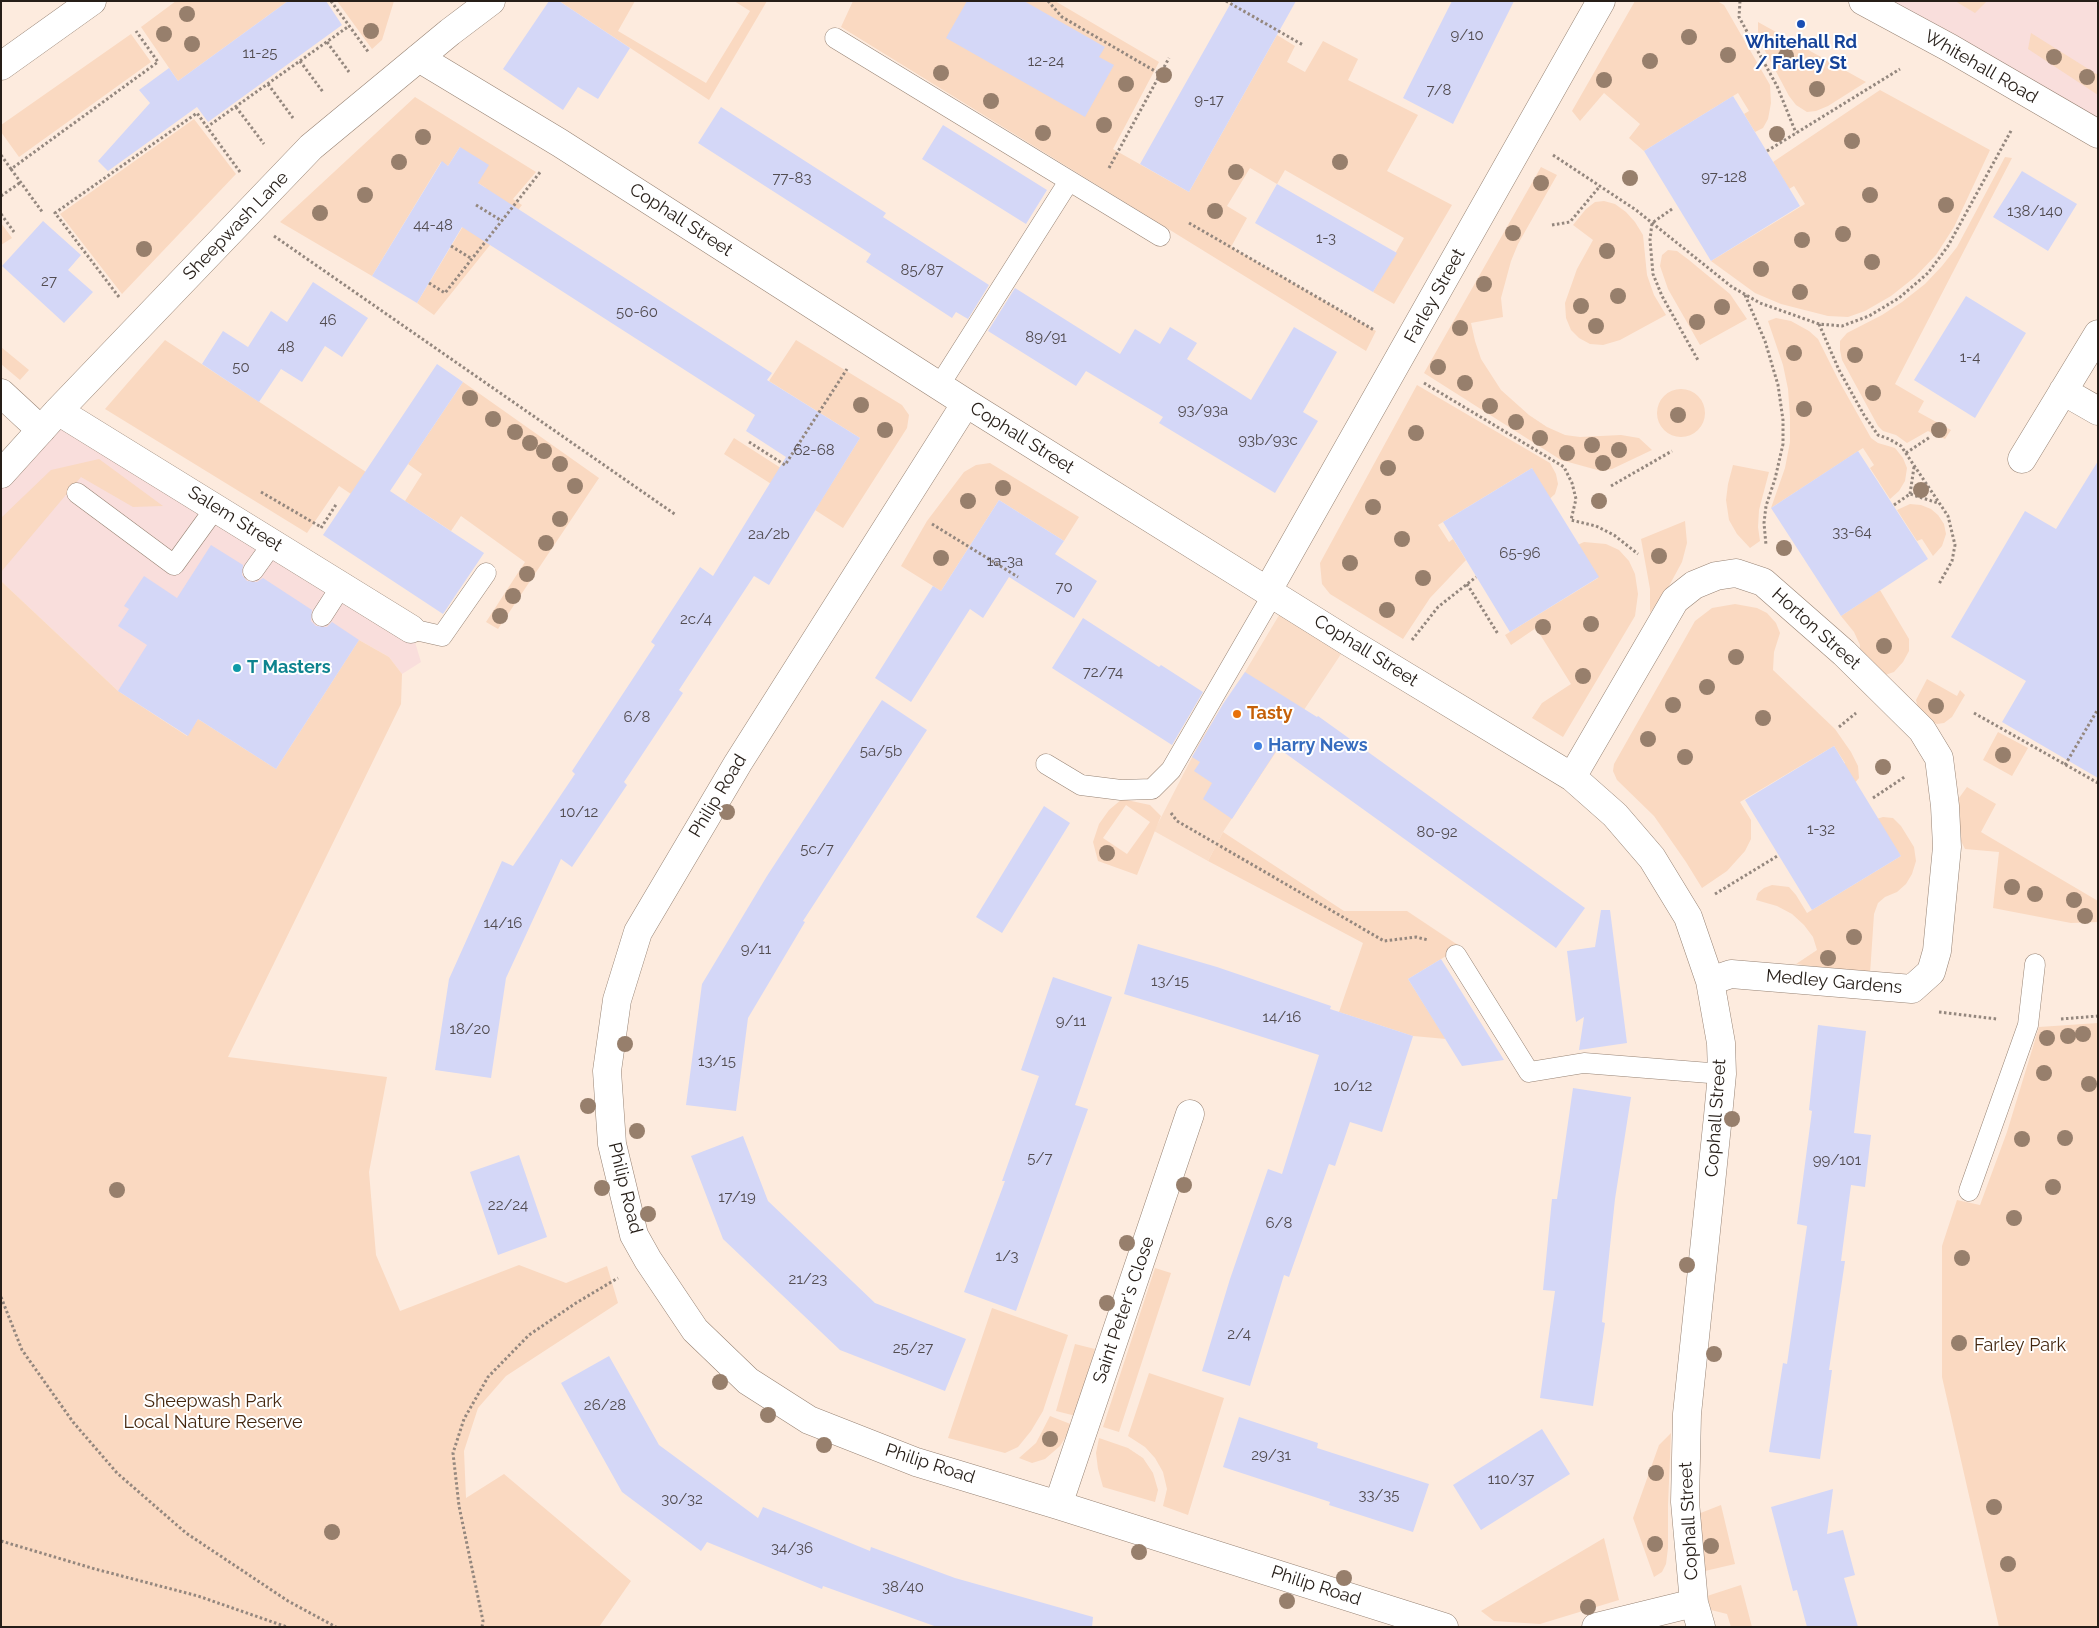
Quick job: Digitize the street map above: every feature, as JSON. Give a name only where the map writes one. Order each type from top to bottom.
[{"type":"street","points":[[1,66],[92,1]]},
{"type":"street","name":"Farley Street","points":[[1271,592],[1601,1]]},
{"type":"street","name":"Whitehall Road","points":[[1863,1],[1950,48],[2098,134]]},
{"type":"street","name":"Sheepwash Lane","points":[[1,474],[311,147],[419,58],[477,5]]},
{"type":"street","name":"Cophall Street","points":[[419,58],[560,143],[966,403],[1572,778],[1615,815],[1652,858],[1688,918],[1710,981],[1721,1043],[1722,1074],[1687,1414],[1686,1502],[1697,1615]]},
{"type":"street","points":[[2022,459],[2098,334]]},
{"type":"street","points":[[2063,391],[2098,412]]},
{"type":"street","name":"Salem Street","points":[[1,393],[50,421],[216,507],[411,629]]},
{"type":"street","name":"Philip Road","points":[[966,403],[738,763],[638,932],[617,1000],[606,1071],[612,1144],[634,1235],[648,1260],[695,1330],[748,1381],[809,1420],[916,1462],[1444,1627]]},
{"type":"street","name":"Horton Street","points":[[1572,778],[1675,600],[1694,585],[1716,576],[1736,573],[1763,582],[1844,653],[1889,696],[1922,730],[1939,758],[1945,806],[1946,847],[1937,951]]},
{"type":"street","name":"Medley Gardens","points":[[1710,981],[1731,974],[1912,989],[1931,972],[1937,951]]},
{"type":"street","name":"Saint Peter's Close","points":[[1058,1505],[1190,1114]]},
{"type":"street","points":[[1596,1627],[1697,1615]]},
{"type":"lane","points":[[835,38],[1160,236]]},
{"type":"lane","points":[[939,386],[1069,181]]},
{"type":"lane","points":[[77,493],[174,565],[216,507]]},
{"type":"lane","points":[[253,571],[273,543]]},
{"type":"lane","points":[[411,629],[442,636],[486,573]]},
{"type":"lane","points":[[322,616],[342,585]]},
{"type":"lane","points":[[1046,764],[1081,784],[1121,790],[1152,789],[1170,770],[1271,592]]},
{"type":"lane","points":[[1456,955],[1529,1072],[1584,1063],[1722,1074]]},
{"type":"lane","points":[[1969,1191],[2028,1025],[2035,964]]},
{"type":"path","points":[[331,1],[373,58]]},
{"type":"path","points":[[1048,1],[1062,17],[1160,74]]},
{"type":"path","points":[[1226,1],[1303,45]]},
{"type":"path","points":[[1740,1],[1739,16],[1777,86],[1796,133]]},
{"type":"path","points":[[207,127],[349,26]]},
{"type":"path","points":[[11,169],[158,62],[136,31]]},
{"type":"path","points":[[327,42],[351,76]]},
{"type":"path","points":[[1105,174],[1169,58]]},
{"type":"path","points":[[300,61],[327,98]]},
{"type":"path","points":[[1767,151],[1900,69]]},
{"type":"path","points":[[268,84],[298,125]]},
{"type":"path","points":[[236,107],[265,146]]},
{"type":"path","points":[[123,302],[55,213],[196,113],[245,178]]},
{"type":"path","points":[[1551,154],[1652,223],[1732,287],[1745,295],[1760,303],[1819,324],[1842,326],[1869,316],[1899,298],[1928,273],[1948,246],[2012,129]]},
{"type":"path","points":[[1,155],[43,213]]},
{"type":"path","points":[[429,283],[445,293],[543,168]]},
{"type":"path","points":[[1,196],[21,182]]},
{"type":"path","points":[[1552,225],[1570,222],[1600,186]]},
{"type":"path","points":[[476,205],[502,221]]},
{"type":"path","points":[[1672,209],[1652,223],[1650,240],[1653,274],[1662,296],[1699,362]]},
{"type":"path","points":[[1,214],[14,232]]},
{"type":"path","points":[[246,216],[676,515]]},
{"type":"path","points":[[1189,222],[1376,331]]},
{"type":"path","points":[[451,246],[472,259]]},
{"type":"path","points":[[1745,295],[1765,342],[1778,385],[1784,420],[1783,444],[1775,479],[1766,506],[1764,522],[1767,552]]},
{"type":"path","points":[[1819,324],[1839,370],[1873,429],[1878,435],[1901,446],[1948,516],[1955,545],[1952,561],[1939,584]]},
{"type":"path","points":[[749,442],[785,465],[850,366]]},
{"type":"path","points":[[1423,383],[1564,467],[1572,483],[1576,498],[1571,520],[1596,526],[1614,535],[1638,554]]},
{"type":"path","points":[[1906,453],[1930,437]]},
{"type":"path","points":[[1610,486],[1672,452]]},
{"type":"path","points":[[1894,505],[1910,494],[1915,466]]},
{"type":"path","points":[[1910,494],[1940,504]]},
{"type":"path","points":[[927,521],[1018,578]]},
{"type":"path","points":[[1410,641],[1438,607],[1476,577]]},
{"type":"path","points":[[1467,584],[1498,634]]},
{"type":"path","points":[[1839,727],[1860,710]]},
{"type":"path","points":[[2065,765],[2098,710]]},
{"type":"path","points":[[1974,713],[2098,784]]},
{"type":"path","points":[[1873,798],[1912,772]]},
{"type":"path","points":[[1152,789],[1177,821],[1384,941],[1416,937],[1435,942],[1456,955]]},
{"type":"path","points":[[1709,897],[1779,855]]},
{"type":"path","points":[[482,1627],[483,1621],[460,1506],[454,1454],[464,1419],[488,1376],[529,1336],[576,1303],[623,1275]]},
{"type":"path","points":[[1,1296],[22,1350],[73,1422],[118,1473],[186,1533],[288,1601],[336,1627]]},
{"type":"path","points":[[1,1541],[95,1569],[198,1596],[287,1627]]},
{"type":"shaded area","points":[[1863,1],[2098,1],[2098,134]]},
{"type":"shaded area","points":[[58,411],[411,629],[421,662],[402,674],[389,657],[359,640],[276,769],[199,719],[188,736],[118,691],[1,581],[1,474]]},
{"type":"shaded area","points":[[1287,602],[1349,642],[1223,832],[1208,861],[1154,831],[1202,738]]},
{"type":"green space","points":[[176,1],[288,1],[178,81],[141,27]]},
{"type":"green space","points":[[337,1],[394,1],[382,40],[372,49]]},
{"type":"green space","points":[[559,1],[635,1],[618,31],[706,83],[750,11],[734,1],[767,1],[709,100]]},
{"type":"green space","points":[[853,1],[1055,1],[1159,62],[1113,149],[1189,192],[1277,35],[1295,46],[1287,62],[1305,72],[1323,41],[1358,59],[1348,80],[1418,115],[1387,171],[1452,205],[1394,304],[1373,292],[1404,238],[1285,170],[1277,184],[1250,168],[1227,206],[1247,218],[1231,247],[1376,331],[1366,351],[841,27]]},
{"type":"green space","points":[[1635,1],[1717,1],[1724,5],[1770,85],[1771,103],[1768,119],[1763,128],[1755,132],[1744,114],[1749,111],[1738,93],[1644,151],[1629,138],[1640,124],[1604,93],[1580,121],[1572,111]]},
{"type":"green space","points":[[1955,1],[1987,1],[1975,13]]},
{"type":"green space","points":[[1758,22],[1866,82],[1828,106],[1816,111],[1807,112],[1796,105],[1789,96],[1763,47],[1758,32]]},
{"type":"green space","points":[[2031,33],[2098,75],[2098,95],[2028,49]]},
{"type":"green space","points":[[131,34],[151,62],[19,157],[1,132],[1,125]]},
{"type":"green space","points":[[1880,90],[1990,150],[1954,227],[1936,255],[1915,277],[1891,296],[1865,311],[1848,317],[1828,316],[1781,304],[1755,293],[1711,261],[1805,204],[1794,186],[1789,189],[1773,162]]},
{"type":"green space","points":[[415,97],[536,172],[513,199],[522,205],[434,315],[417,303],[486,188],[478,183],[460,147],[448,166],[441,162],[372,276],[280,222]]},
{"type":"green space","points":[[194,119],[236,174],[122,294],[60,214]]},
{"type":"green space","points":[[2005,157],[2012,158],[1895,384],[1924,401],[1918,412],[1951,430],[1945,439],[1928,431],[1907,443],[1896,435],[1883,431],[1878,426],[1842,360],[1840,341],[1847,333],[1882,315],[1902,302],[1925,284],[1942,266],[1957,247]]},
{"type":"green space","points":[[1541,167],[1557,175],[1518,244],[1511,261],[1501,298],[1503,317],[1471,323],[1475,341],[1481,359],[1501,390],[1529,415],[1547,427],[1565,435],[1580,437],[1621,435],[1639,438],[1652,450],[1612,469],[1601,471],[1561,460],[1424,373]]},
{"type":"green space","points":[[1604,201],[1615,204],[1626,212],[1643,235],[1647,275],[1654,295],[1666,315],[1620,340],[1603,345],[1590,344],[1579,338],[1571,330],[1566,318],[1565,303],[1577,269],[1593,240],[1573,225],[1586,209],[1595,202]]},
{"type":"green space","points":[[1,223],[12,238],[1,245]]},
{"type":"green space","points":[[1668,250],[1677,251],[1730,294],[1747,319],[1700,345],[1668,289],[1660,266],[1662,255]]},
{"type":"green space","points":[[1776,318],[1791,321],[1809,331],[1818,339],[1871,438],[1878,443],[1895,448],[1903,458],[1907,468],[1905,481],[1899,491],[1890,499],[1870,468],[1874,465],[1863,448],[1771,508],[1785,468],[1790,442],[1788,389],[1783,365],[1768,321]]},
{"type":"green space","points":[[165,340],[366,472],[351,494],[339,486],[307,533],[105,409]]},
{"type":"green space","points":[[796,340],[902,405],[909,415],[907,428],[843,528],[815,510],[860,438],[769,381]]},
{"type":"green space","points":[[1,347],[29,370],[20,380],[1,364]]},
{"type":"green space","points":[[463,382],[599,478],[498,629],[486,622],[525,562],[461,516],[451,531],[405,501],[422,474],[408,464]]},
{"type":"green space","points":[[1417,385],[1550,463],[1556,474],[1558,484],[1555,494],[1546,502],[1532,468],[1438,525],[1449,542],[1453,539],[1466,560],[1430,598],[1403,639],[1330,594],[1322,584],[1320,563]]},
{"type":"green space","points":[[1681,389],[1690,391],[1698,396],[1703,404],[1705,413],[1703,422],[1698,430],[1690,435],[1681,437],[1672,435],[1664,430],[1659,422],[1657,413],[1659,404],[1664,396],[1672,391]]},
{"type":"green space","points":[[734,438],[787,472],[776,487],[724,454]]},
{"type":"green space","points":[[99,459],[163,506],[133,507],[81,477],[1,572],[1,518],[51,470]]},
{"type":"green space","points":[[990,463],[1079,517],[1064,541],[999,500],[941,591],[901,566],[927,521],[964,472],[976,465]]},
{"type":"green space","points":[[1733,465],[1769,472],[1759,510],[1758,527],[1760,541],[1750,548],[1737,534],[1729,520],[1726,500]]},
{"type":"green space","points":[[1910,504],[1921,505],[1931,509],[1944,524],[1946,534],[1942,546],[1933,556],[1922,539],[1917,541],[1897,510]]},
{"type":"green space","points":[[1685,521],[1687,543],[1682,562],[1669,586],[1650,613],[1650,589],[1641,539]]},
{"type":"green space","points":[[1584,542],[1606,544],[1619,550],[1629,561],[1635,574],[1638,594],[1635,616],[1563,737],[1532,718],[1542,703],[1571,684],[1536,628],[1511,645],[1505,635],[1598,578],[1588,561],[1573,547]]},
{"type":"green space","name":"Sheepwash Park Local Nature Reserve","points":[[1,581],[118,691],[187,736],[198,719],[276,769],[359,640],[389,657],[402,674],[401,704],[228,1057],[387,1077],[369,1172],[376,1255],[400,1311],[519,1265],[566,1283],[607,1266],[618,1303],[506,1376],[478,1408],[464,1451],[466,1498],[504,1474],[631,1581],[599,1627],[1,1627]]},
{"type":"green space","points":[[1880,590],[1909,639],[1909,651],[1903,662],[1894,672],[1885,675],[1860,656],[1860,645],[1854,632],[1841,616]]},
{"type":"green space","points":[[1735,604],[1757,608],[1767,613],[1776,623],[1780,633],[1774,652],[1773,670],[1835,729],[1858,766],[1859,778],[1852,786],[1840,766],[1845,763],[1834,746],[1740,802],[1751,820],[1751,839],[1745,851],[1727,871],[1702,888],[1654,816],[1617,780],[1613,771],[1614,764],[1695,621],[1712,608]]},
{"type":"green space","points":[[1927,679],[1957,696],[1960,690],[1965,695],[1952,717],[1944,723],[1937,724],[1930,721],[1918,708],[1916,700]]},
{"type":"green space","points":[[1998,732],[2028,748],[2012,776],[1983,760]]},
{"type":"green space","points":[[1967,787],[1996,804],[1981,832],[2098,901],[2098,922],[2071,923],[1993,908],[1999,852],[1965,849],[1959,837],[1955,810],[1959,798]]},
{"type":"green space","points":[[1122,799],[1150,805],[1161,816],[1137,875],[1098,861],[1093,842],[1099,824],[1109,810]],"holes":[[[1126,805],[1150,822],[1127,854],[1103,838]]]},
{"type":"green space","points":[[1883,817],[1893,818],[1901,826],[1914,847],[1916,861],[1912,874],[1906,884],[1897,892],[1885,897],[1878,903],[1874,914],[1870,974],[1796,964],[1817,950],[1813,937],[1792,914],[1777,906],[1756,900],[1758,893],[1772,885],[1789,887],[1807,913],[1901,856],[1873,820]]},
{"type":"green space","points":[[1223,832],[1344,911],[1407,911],[1461,947],[1408,979],[1446,1039],[1413,1036],[1339,1012],[1363,943],[1208,861]]},
{"type":"green space","name":"Farley Park","points":[[2098,1023],[2098,1627],[1999,1627],[1942,1377],[1942,1246],[1957,1200],[1980,1205],[2007,1132],[2039,1027]]},
{"type":"green space","points":[[1155,1268],[1171,1273],[1119,1432],[1103,1427]]},
{"type":"green space","points":[[992,1308],[1068,1335],[1043,1411],[1031,1431],[1018,1447],[1005,1453],[948,1438]]},
{"type":"green space","points":[[1075,1344],[1095,1349],[1076,1416],[1056,1411]]},
{"type":"green space","points":[[1149,1373],[1224,1398],[1188,1515],[1163,1506],[1167,1489],[1163,1472],[1155,1458],[1145,1447],[1128,1436]]},
{"type":"green space","points":[[1050,1416],[1073,1425],[1060,1446],[1045,1459],[1032,1463],[1019,1458],[1036,1443]]},
{"type":"green space","points":[[1671,1433],[1668,1548],[1666,1564],[1662,1572],[1654,1577],[1633,1518],[1659,1445]]},
{"type":"green space","points":[[1099,1438],[1128,1448],[1143,1458],[1153,1473],[1158,1490],[1155,1502],[1103,1487],[1096,1453]]},
{"type":"green space","points":[[1721,1505],[1735,1564],[1705,1571],[1698,1514]]},
{"type":"green space","points":[[1604,1538],[1619,1600],[1540,1624],[1494,1621],[1481,1611]]},
{"type":"green space","points":[[1741,1585],[1752,1627],[1731,1627],[1727,1614],[1711,1610],[1707,1596]]},
{"type":"building","points":[[288,1],[326,1],[342,25],[208,122],[197,107],[108,171],[98,161],[150,103],[139,90],[169,68],[178,81]]},
{"type":"building","points":[[549,1],[559,1],[630,48],[598,99],[578,87],[563,110],[503,69]]},
{"type":"building","points":[[967,1],[1024,1],[1105,47],[1099,57],[1114,65],[1085,117],[946,38]]},
{"type":"building","points":[[1232,1],[1296,1],[1189,192],[1140,164]]},
{"type":"building","points":[[1452,1],[1514,1],[1453,124],[1403,98]]},
{"type":"building","points":[[1733,96],[1800,206],[1711,261],[1644,151]]},
{"type":"building","points":[[721,107],[886,213],[883,217],[989,285],[968,319],[956,312],[952,318],[866,262],[871,254],[698,143]]},
{"type":"building","points":[[943,125],[1047,190],[1026,224],[922,159]]},
{"type":"building","points":[[460,147],[489,165],[478,183],[772,373],[767,380],[860,438],[769,585],[754,576],[679,690],[683,693],[624,782],[627,785],[572,867],[561,859],[506,978],[491,1078],[435,1070],[449,979],[502,861],[513,866],[575,774],[572,771],[655,645],[651,642],[700,567],[713,576],[786,457],[746,431],[755,415],[462,227],[417,303],[372,276],[442,161],[448,166]]},
{"type":"building","points":[[2022,171],[2077,204],[2048,251],[1993,217]]},
{"type":"building","points":[[1277,184],[1397,253],[1373,292],[1255,223]]},
{"type":"building","points":[[43,221],[81,255],[68,270],[93,292],[64,323],[2,266]]},
{"type":"building","points":[[313,282],[368,318],[342,357],[325,346],[302,382],[281,369],[259,402],[202,364],[223,331],[248,347],[271,311],[287,322]]},
{"type":"building","points":[[1015,288],[1120,354],[1135,329],[1160,344],[1170,327],[1197,343],[1187,359],[1251,400],[1294,327],[1337,352],[1303,412],[1318,421],[1275,493],[1159,423],[1163,417],[1086,371],[1076,386],[988,331]]},
{"type":"building","points":[[1966,296],[2026,333],[1975,418],[1914,380]]},
{"type":"building","points":[[437,364],[463,382],[390,491],[484,553],[443,614],[323,535]]},
{"type":"building","points":[[1858,451],[1928,559],[1841,616],[1771,508]]},
{"type":"building","points":[[2098,461],[2098,778],[2002,722],[2026,681],[1951,637],[2025,511],[2056,529]]},
{"type":"building","points":[[1532,468],[1599,577],[1510,632],[1443,522]]},
{"type":"building","points":[[999,500],[1064,541],[1055,554],[1097,581],[1074,618],[1009,577],[983,618],[970,609],[911,702],[875,678],[933,586],[941,591]]},
{"type":"building","name":"T Masters","points":[[211,545],[243,565],[242,575],[247,581],[257,582],[263,578],[312,610],[311,621],[316,626],[327,627],[332,622],[359,640],[276,769],[198,719],[188,736],[118,691],[147,645],[118,626],[129,609],[124,606],[144,576],[177,598]]},
{"type":"building","points":[[1083,618],[1159,667],[1161,665],[1203,692],[1172,745],[1052,668]]},
{"type":"building","points":[[1245,672],[1318,716],[1585,908],[1556,948],[1278,748],[1232,819],[1203,799],[1212,783],[1194,771],[1200,762],[1192,757],[1223,704]]},
{"type":"building","points":[[882,700],[927,730],[803,921],[805,922],[748,1018],[736,1111],[686,1105],[702,984],[767,876]]},
{"type":"building","points":[[1834,746],[1901,856],[1812,910],[1745,800]]},
{"type":"building","points":[[1044,806],[1070,823],[1002,933],[976,917]]},
{"type":"building","points":[[1601,910],[1610,910],[1627,1043],[1579,1050],[1584,1017],[1576,1022],[1567,951],[1595,947]]},
{"type":"building","points":[[1138,944],[1217,967],[1331,1006],[1330,1009],[1413,1036],[1382,1132],[1350,1122],[1335,1166],[1329,1164],[1289,1277],[1284,1275],[1250,1386],[1202,1371],[1230,1279],[1268,1169],[1282,1174],[1319,1055],[1124,994]]},
{"type":"building","points":[[1441,959],[1504,1060],[1462,1066],[1408,979]]},
{"type":"building","points":[[1053,977],[1112,997],[1075,1105],[1088,1109],[1016,1311],[964,1292],[1005,1181],[1002,1181],[1039,1076],[1021,1070]]},
{"type":"building","points":[[1818,1025],[1866,1031],[1854,1133],[1871,1135],[1865,1187],[1851,1185],[1841,1261],[1845,1261],[1829,1370],[1832,1370],[1820,1459],[1769,1452],[1783,1363],[1787,1364],[1807,1226],[1797,1224],[1812,1111],[1809,1110]]},
{"type":"building","points":[[1573,1088],[1631,1097],[1615,1199],[1602,1322],[1605,1323],[1593,1406],[1540,1398],[1555,1291],[1543,1290],[1552,1199],[1557,1199]]},
{"type":"building","points":[[743,1136],[768,1201],[875,1303],[966,1339],[945,1391],[840,1350],[723,1239],[691,1156]]},
{"type":"building","points":[[519,1155],[547,1237],[498,1255],[470,1172]]},
{"type":"building","points":[[609,1356],[659,1445],[758,1518],[763,1507],[870,1551],[871,1547],[955,1578],[1093,1617],[1092,1627],[937,1627],[823,1586],[822,1589],[707,1542],[701,1551],[622,1492],[561,1383]]},
{"type":"building","points":[[1239,1417],[1318,1443],[1317,1448],[1429,1484],[1413,1532],[1329,1505],[1330,1502],[1223,1467]]},
{"type":"building","points":[[1542,1429],[1570,1474],[1481,1530],[1453,1485]]},
{"type":"building","points":[[1833,1489],[1827,1534],[1843,1530],[1855,1575],[1844,1578],[1858,1627],[1807,1627],[1797,1590],[1793,1591],[1771,1507]]},
{"type":"place","name":"Whitehall Rd / Farley St","points":[[1801,24]]},
{"type":"place","name":"T Masters","points":[[237,668]]},
{"type":"place","name":"Tasty","points":[[1237,714]]},
{"type":"place","name":"Harry News","points":[[1258,746]]}]
